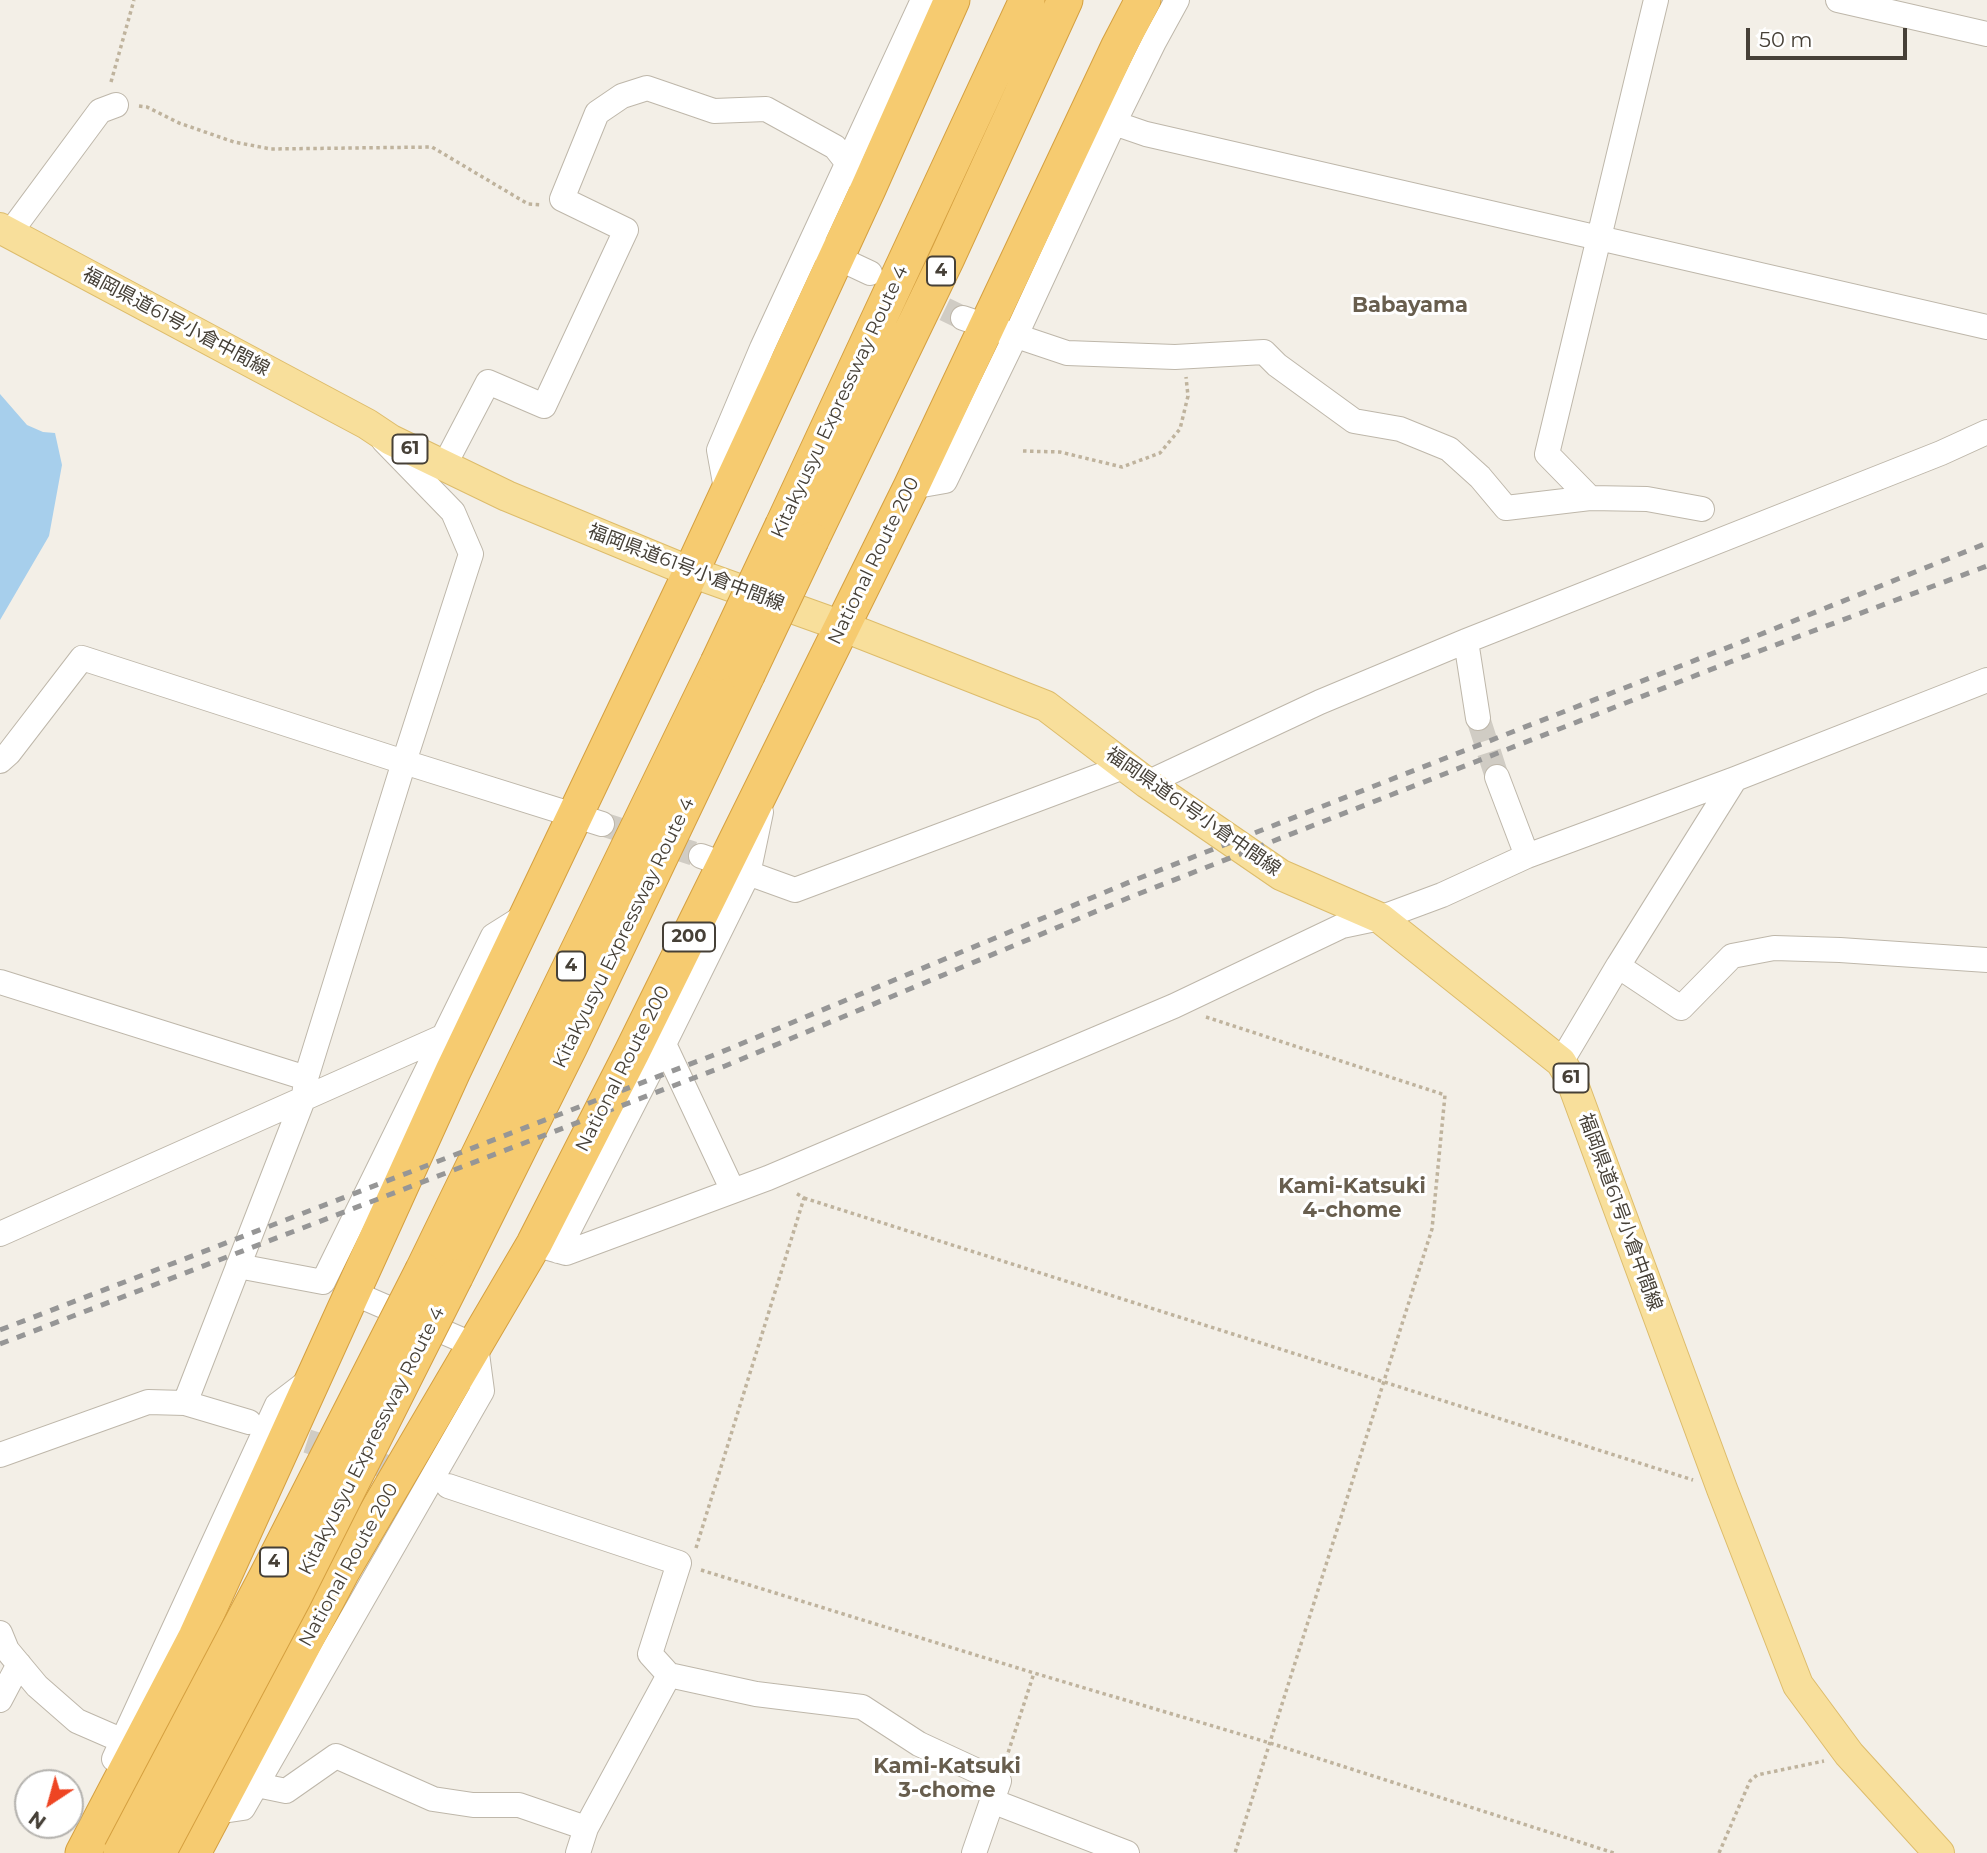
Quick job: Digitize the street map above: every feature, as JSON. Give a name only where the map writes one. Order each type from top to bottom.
[{"type":"highway","points":[[90,1838],[195,1637],[314,1377],[337,1287],[447,1083],[529,913],[589,819],[691,572],[727,494],[823,252],[859,177],[952,0]]},
{"type":"highway","points":[[914,245],[1008,0]]},
{"type":"highway","name":"Kitakyusyu Expressway Route 4","points":[[158,1853],[294,1597],[439,1273],[797,533],[914,245],[1027,0]]},
{"type":"highway","name":"Kitakyusyu Expressway Route 4","points":[[797,533],[947,258],[1065,0]]},
{"type":"highway","name":"National Route 200","points":[[193,1853],[341,1573],[476,1346],[546,1247],[632,1052],[989,327],[1119,46],[1143,0]]},
{"type":"highway","name":"Kitakyusyu Expressway Route 4","points":[[121,1853],[259,1591],[439,1273]]},
{"type":"main road","name":"福岡県道61号小倉中間線","points":[[4,231],[444,466],[589,531],[691,572],[842,626],[1046,706],[1137,775],[1281,875],[1380,918],[1561,1062],[1572,1079],[1722,1489],[1798,1685],[1849,1754],[1940,1853]]},
{"type":"street","points":[[859,177],[923,0]]},
{"type":"street","points":[[1177,0],[1114,123],[989,327],[1067,353],[1174,357],[1264,352],[1277,365],[1353,421],[1400,429],[1449,449],[1480,477],[1506,508],[1590,498],[1647,499],[1702,509]]},
{"type":"street","points":[[1590,498],[1547,454],[1656,0]]},
{"type":"street","points":[[1838,0],[1987,34]]},
{"type":"street","points":[[444,466],[488,382],[544,406],[626,230],[562,200],[597,113],[622,96],[647,89],[715,111],[766,109],[835,147],[859,177]]},
{"type":"street","points":[[4,231],[100,111],[116,104]]},
{"type":"street","points":[[1114,123],[1146,134],[1987,327]]},
{"type":"street","points":[[823,252],[870,273]]},
{"type":"street","points":[[185,1403],[305,1088],[404,762],[471,554],[453,512],[367,424]]},
{"type":"street","points":[[1987,432],[1941,453],[1137,775],[795,890],[724,865],[664,1044],[546,1247],[566,1254],[768,1178],[1174,1006],[1342,926],[1380,918],[1442,895],[1527,856],[1735,779],[1987,680]]},
{"type":"street","points":[[1466,642],[1478,718]]},
{"type":"street","points":[[0,761],[82,658],[589,819]]},
{"type":"street","points":[[1497,777],[1527,856]]},
{"type":"street","points":[[1561,1062],[1735,779]]},
{"type":"street","points":[[337,1287],[442,1037],[493,936],[529,913]]},
{"type":"street","points":[[1618,966],[1681,1008],[1732,956],[1774,948],[1987,960]]},
{"type":"street","points":[[0,982],[305,1088]]},
{"type":"street","points":[[0,1234],[305,1088],[442,1037]]},
{"type":"street","points":[[664,1044],[733,1191]]},
{"type":"street","points":[[216,1812],[243,1808],[438,1482],[482,1391],[476,1346],[337,1287],[238,1266]]},
{"type":"street","points":[[90,1838],[98,1790],[123,1741],[254,1433],[277,1405],[314,1377]]},
{"type":"street","points":[[0,1455],[148,1402],[185,1403],[254,1433]]},
{"type":"street","points":[[60,1433],[97,1432],[159,1415],[254,1433]]},
{"type":"street","points":[[438,1482],[685,1565],[650,1654],[669,1675],[756,1694],[862,1707],[995,1791],[1127,1853]]},
{"type":"street","points":[[0,1633],[7,1650],[37,1686],[77,1721],[123,1741]]},
{"type":"street","points":[[0,1700],[19,1664]]},
{"type":"street","points":[[578,1853],[586,1828],[669,1675]]},
{"type":"street","points":[[257,1785],[286,1791],[336,1756],[433,1799],[473,1805],[519,1805],[586,1828]]},
{"type":"street","points":[[974,1853],[995,1791]]},
{"type":"path","points":[[134,0],[111,82],[116,104],[147,107],[179,123],[234,142],[271,149],[432,147],[528,204],[547,206],[562,200]]},
{"type":"path","points":[[1023,451],[1060,452],[1122,467],[1160,453],[1180,429],[1188,396],[1185,371],[1174,357]]},
{"type":"path","points":[[1174,1006],[1445,1095],[1432,1229],[1235,1853]]},
{"type":"path","points":[[768,1178],[804,1198],[1722,1489]]},
{"type":"path","points":[[804,1198],[685,1565],[1270,1743],[1614,1853]]},
{"type":"path","points":[[995,1791],[1034,1673]]},
{"type":"path","points":[[1719,1853],[1750,1781],[1757,1775],[1849,1754]]},
{"type":"water","points":[[0,394],[27,425],[43,432],[55,433],[62,465],[49,536],[0,620]]},
{"type":"tunnel","points":[[880,278],[963,318]]},
{"type":"tunnel","points":[[1478,718],[1497,777]]},
{"type":"tunnel","points":[[602,824],[701,856]]},
{"type":"tunnel","points":[[273,1430],[415,1476]]},
{"type":"railway","points":[[0,1330],[719,1053],[1132,881],[1987,543]]},
{"type":"railway","points":[[0,1344],[725,1066],[1128,898],[1730,662],[1987,566]]},
{"type":"district","name":"Babayama","points":[[1410,306]]},
{"type":"district","name":"Kami-Katsuki 4-chome","points":[[1352,1199]]},
{"type":"district","name":"Kami-Katsuki 3-chome","points":[[947,1779]]}]
